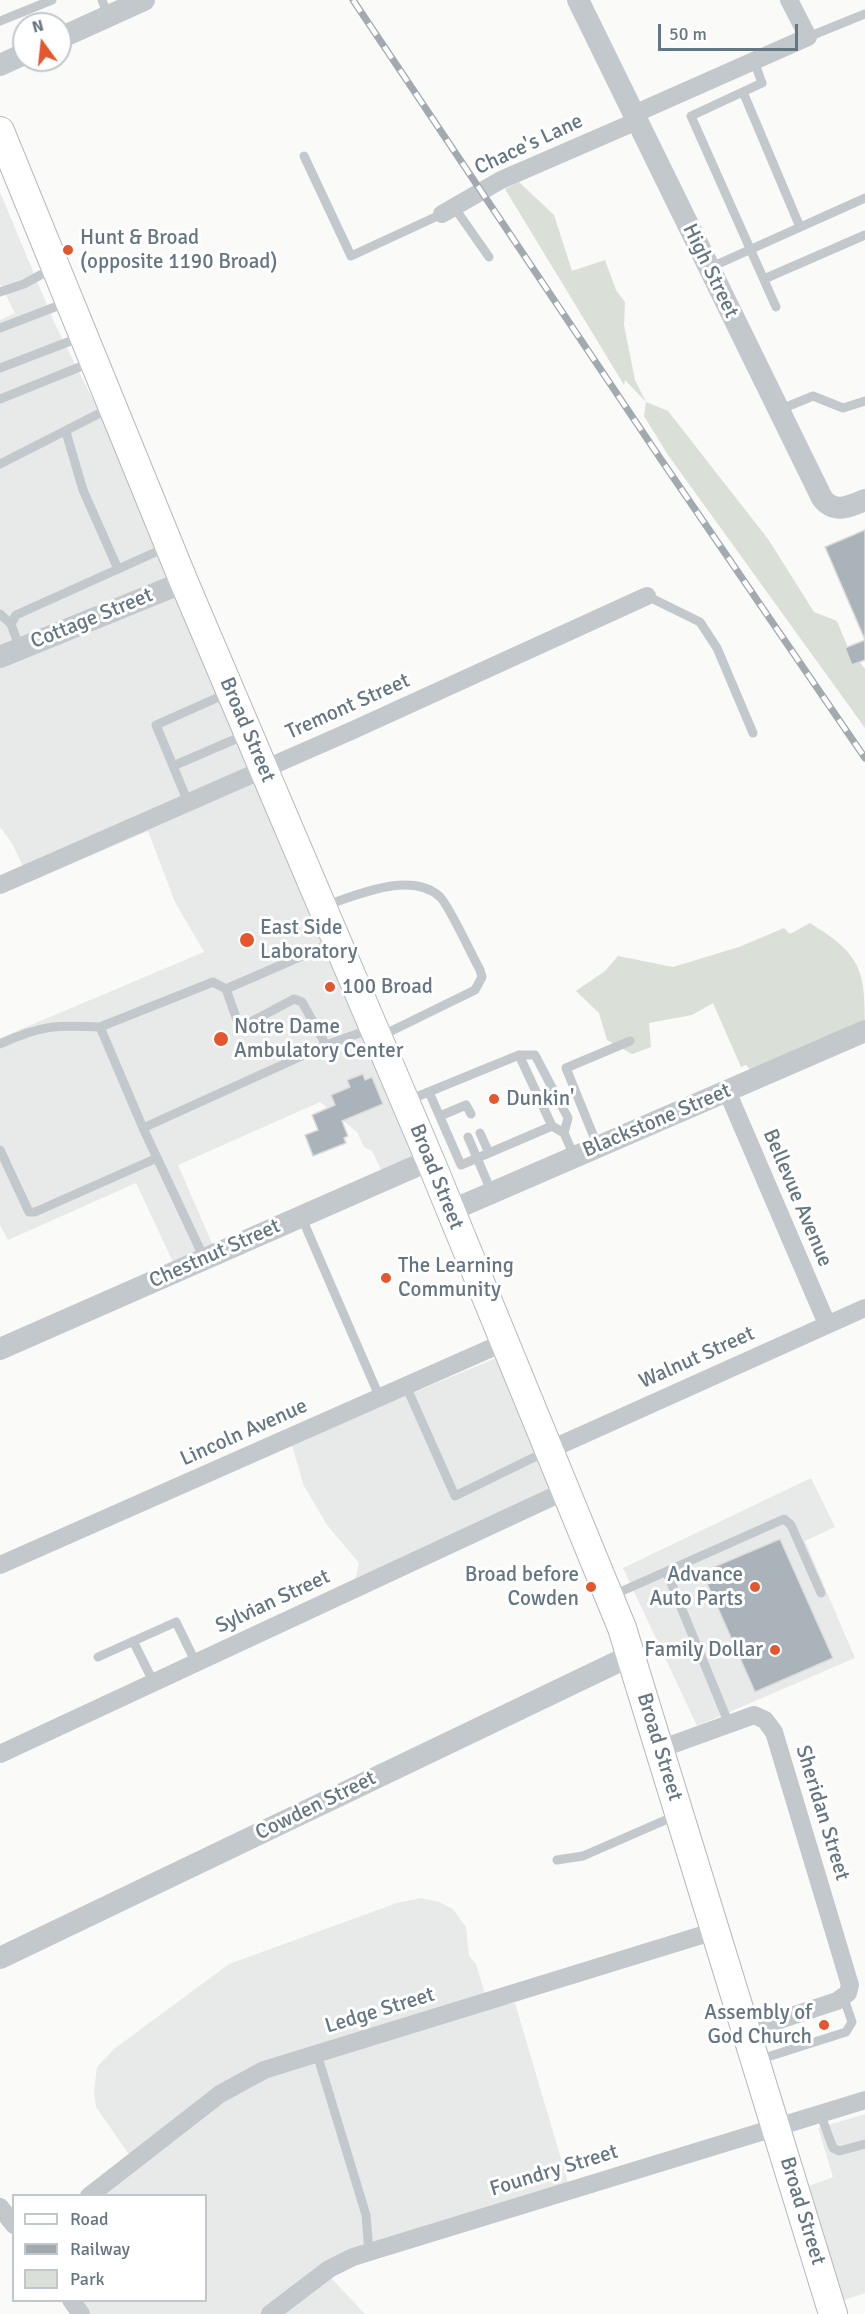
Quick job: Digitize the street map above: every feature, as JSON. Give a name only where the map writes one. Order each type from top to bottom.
[{"type":"main road","name":"Broad Street","points":[[0,131],[184,582],[376,1033],[417,1097],[445,1168],[450,1211],[632,1655],[833,2314]]},
{"type":"street","points":[[72,30],[105,8],[144,0]]},
{"type":"street","name":"High Street","points":[[578,0],[778,411],[826,504],[835,508],[844,508],[865,500]]},
{"type":"street","points":[[789,0],[808,37]]},
{"type":"street","name":"Chace's Lane","points":[[448,211],[501,180],[808,37]]},
{"type":"street","name":"Cottage Street","points":[[10,653],[184,582]]},
{"type":"street","name":"Tremont Street","points":[[0,885],[647,596]]},
{"type":"street","name":"Blackstone Street","points":[[450,1211],[865,1030]]},
{"type":"street","name":"Bellevue Avenue","points":[[727,1091],[827,1324]]},
{"type":"street","name":"Chestnut Street","points":[[0,1349],[301,1216],[445,1168]]},
{"type":"street","name":"Walnut Street","points":[[549,1450],[865,1308]]},
{"type":"street","name":"Lincoln Avenue","points":[[0,1565],[505,1342]]},
{"type":"street","name":"Sylvian Street","points":[[0,1754],[566,1491]]},
{"type":"street","name":"Cowden Street","points":[[0,1958],[632,1655]]},
{"type":"street","name":"Sheridan Street","points":[[660,1749],[754,1715],[765,1719],[774,1732],[850,1985],[843,1996]]},
{"type":"street","name":"Ledge Street","points":[[92,2194],[242,2079],[715,1931]]},
{"type":"street","points":[[746,2031],[837,2001],[843,1996]]},
{"type":"street","name":"Foundry Street","points":[[270,2314],[340,2262],[865,2100]]},
{"type":"street","points":[[0,2207],[12,2222]]},
{"type":"street","points":[[72,2302],[81,2314]]},
{"type":"lane","points":[[0,21],[52,0]]},
{"type":"lane","points":[[808,37],[865,14]]},
{"type":"lane","points":[[754,61],[762,83],[691,116],[776,307]]},
{"type":"lane","points":[[743,92],[800,226]]},
{"type":"lane","points":[[304,156],[351,256],[448,211],[489,257]]},
{"type":"lane","points":[[709,268],[865,198]]},
{"type":"lane","points":[[764,279],[865,235]]},
{"type":"lane","points":[[0,292],[24,284],[55,267]]},
{"type":"lane","points":[[0,328],[69,301]]},
{"type":"lane","points":[[0,368],[89,349]]},
{"type":"lane","points":[[0,399],[89,349]]},
{"type":"lane","points":[[778,411],[813,396],[843,408],[865,401]]},
{"type":"lane","points":[[0,464],[113,407]]},
{"type":"lane","points":[[66,432],[83,490],[118,569]]},
{"type":"lane","points":[[10,653],[11,624],[16,615],[170,546]]},
{"type":"lane","points":[[647,596],[700,622],[717,648],[753,733]]},
{"type":"lane","points":[[0,614],[11,624]]},
{"type":"lane","points":[[188,802],[156,725],[231,692]]},
{"type":"lane","points":[[173,766],[248,734]]},
{"type":"lane","points":[[142,1128],[326,1045],[376,1033],[475,990],[482,977],[440,897],[425,888],[390,885],[322,907]]},
{"type":"lane","points":[[226,989],[337,942]]},
{"type":"lane","points":[[0,1044],[32,1029],[53,1025],[100,1027],[213,982],[226,989],[238,1023],[245,1025],[294,999],[302,1002],[326,1045]]},
{"type":"lane","points":[[100,1027],[142,1128],[204,1258]]},
{"type":"lane","points":[[598,1147],[566,1068],[630,1041]]},
{"type":"lane","points":[[519,1055],[552,1126],[564,1133],[574,1157]]},
{"type":"lane","points":[[552,1126],[477,1158],[445,1168],[440,1116],[417,1097],[519,1055],[536,1055],[568,1118],[564,1133]]},
{"type":"lane","points":[[440,1116],[466,1105],[471,1114]]},
{"type":"lane","points":[[456,1109],[460,1119]]},
{"type":"lane","points":[[480,1133],[489,1153]]},
{"type":"lane","points":[[468,1137],[492,1193]]},
{"type":"lane","points":[[0,1150],[29,1212],[35,1212],[157,1158]]},
{"type":"lane","points":[[301,1216],[380,1398]]},
{"type":"lane","points":[[406,1386],[455,1496],[549,1450]]},
{"type":"lane","points":[[609,1597],[784,1519],[790,1525],[821,1593]]},
{"type":"lane","points":[[667,1573],[729,1724]]},
{"type":"lane","points":[[98,1657],[176,1622],[196,1663]]},
{"type":"lane","points":[[133,1641],[154,1683]]},
{"type":"lane","points":[[557,1860],[583,1856],[680,1814]]},
{"type":"lane","points":[[755,2061],[846,2032],[852,2022],[843,1996]]},
{"type":"lane","points":[[317,2054],[366,2215],[369,2252]]},
{"type":"lane","points":[[820,2113],[833,2148],[839,2151],[865,2144]]},
{"type":"shaded area","points":[[0,192],[55,324],[187,587],[429,1165],[387,1182],[372,1151],[364,1147],[357,1132],[320,1102],[178,1165],[218,1257],[179,1275],[136,1183],[8,1240],[0,1225],[0,1038],[204,952],[175,902],[148,831],[30,882],[12,843],[0,827],[0,320],[15,313],[0,284]]},
{"type":"shaded area","points":[[506,1354],[565,1494],[351,1597],[359,1563],[327,1525],[304,1486],[292,1446],[314,1434]]},
{"type":"shaded area","points":[[811,1478],[835,1527],[805,1541],[855,1658],[697,1726],[623,1568]]},
{"type":"shaded area","points":[[421,1898],[439,1902],[453,1909],[466,1927],[469,1956],[476,1964],[489,2007],[515,2003],[572,2196],[336,2272],[332,2279],[365,2314],[82,2314],[73,2302],[207,2302],[207,2194],[94,2194],[133,2160],[96,2107],[94,2091],[97,2067],[114,2049],[229,1964],[397,1903]]},
{"type":"shaded area","points":[[865,2114],[865,2293],[844,2300],[809,2186],[833,2177],[818,2128]]},
{"type":"green space","points":[[519,182],[554,215],[572,271],[605,260],[616,290],[625,302],[624,325],[635,380],[646,402],[625,380],[624,385],[505,189]]},
{"type":"green space","points":[[646,402],[668,411],[768,539],[814,612],[837,621],[853,660],[859,661],[865,669],[865,728],[668,455],[644,416]]},
{"type":"green space","points":[[810,923],[842,946],[858,968],[864,996],[865,1035],[760,1082],[746,1065],[741,1067],[713,1003],[692,1015],[649,1023],[651,1047],[632,1054],[607,1040],[599,1013],[576,991],[605,971],[618,956],[673,967],[739,947],[784,928],[790,934]]},
{"type":"building","points":[[865,530],[865,640],[825,547]]},
{"type":"building","points":[[865,640],[865,660],[852,665],[845,648]]},
{"type":"building","points":[[363,1074],[365,1080],[372,1077],[383,1104],[342,1121],[348,1136],[344,1138],[346,1143],[313,1156],[305,1135],[318,1130],[312,1115],[335,1105],[331,1095],[350,1087],[347,1080]]},
{"type":"building","points":[[780,1539],[833,1658],[755,1692],[702,1572]]},
{"type":"railway","points":[[353,0],[660,458],[865,758]]},
{"type":"place","name":"Hunt & Broad (opposite 1190 Broad)","points":[[68,250]]},
{"type":"place","name":"East Side Laboratory","points":[[247,940]]},
{"type":"place","name":"100 Broad","points":[[330,987]]},
{"type":"place","name":"Notre Dame Ambulatory Center","points":[[221,1039]]},
{"type":"place","name":"Dunkin'","points":[[494,1099]]},
{"type":"place","name":"The Learning Community","points":[[386,1278]]},
{"type":"place","name":"Broad before Cowden","points":[[591,1587]]},
{"type":"place","name":"Advance Auto Parts","points":[[755,1587]]},
{"type":"place","name":"Family Dollar","points":[[775,1650]]},
{"type":"place","name":"Assembly of God Church","points":[[824,2025]]}]
